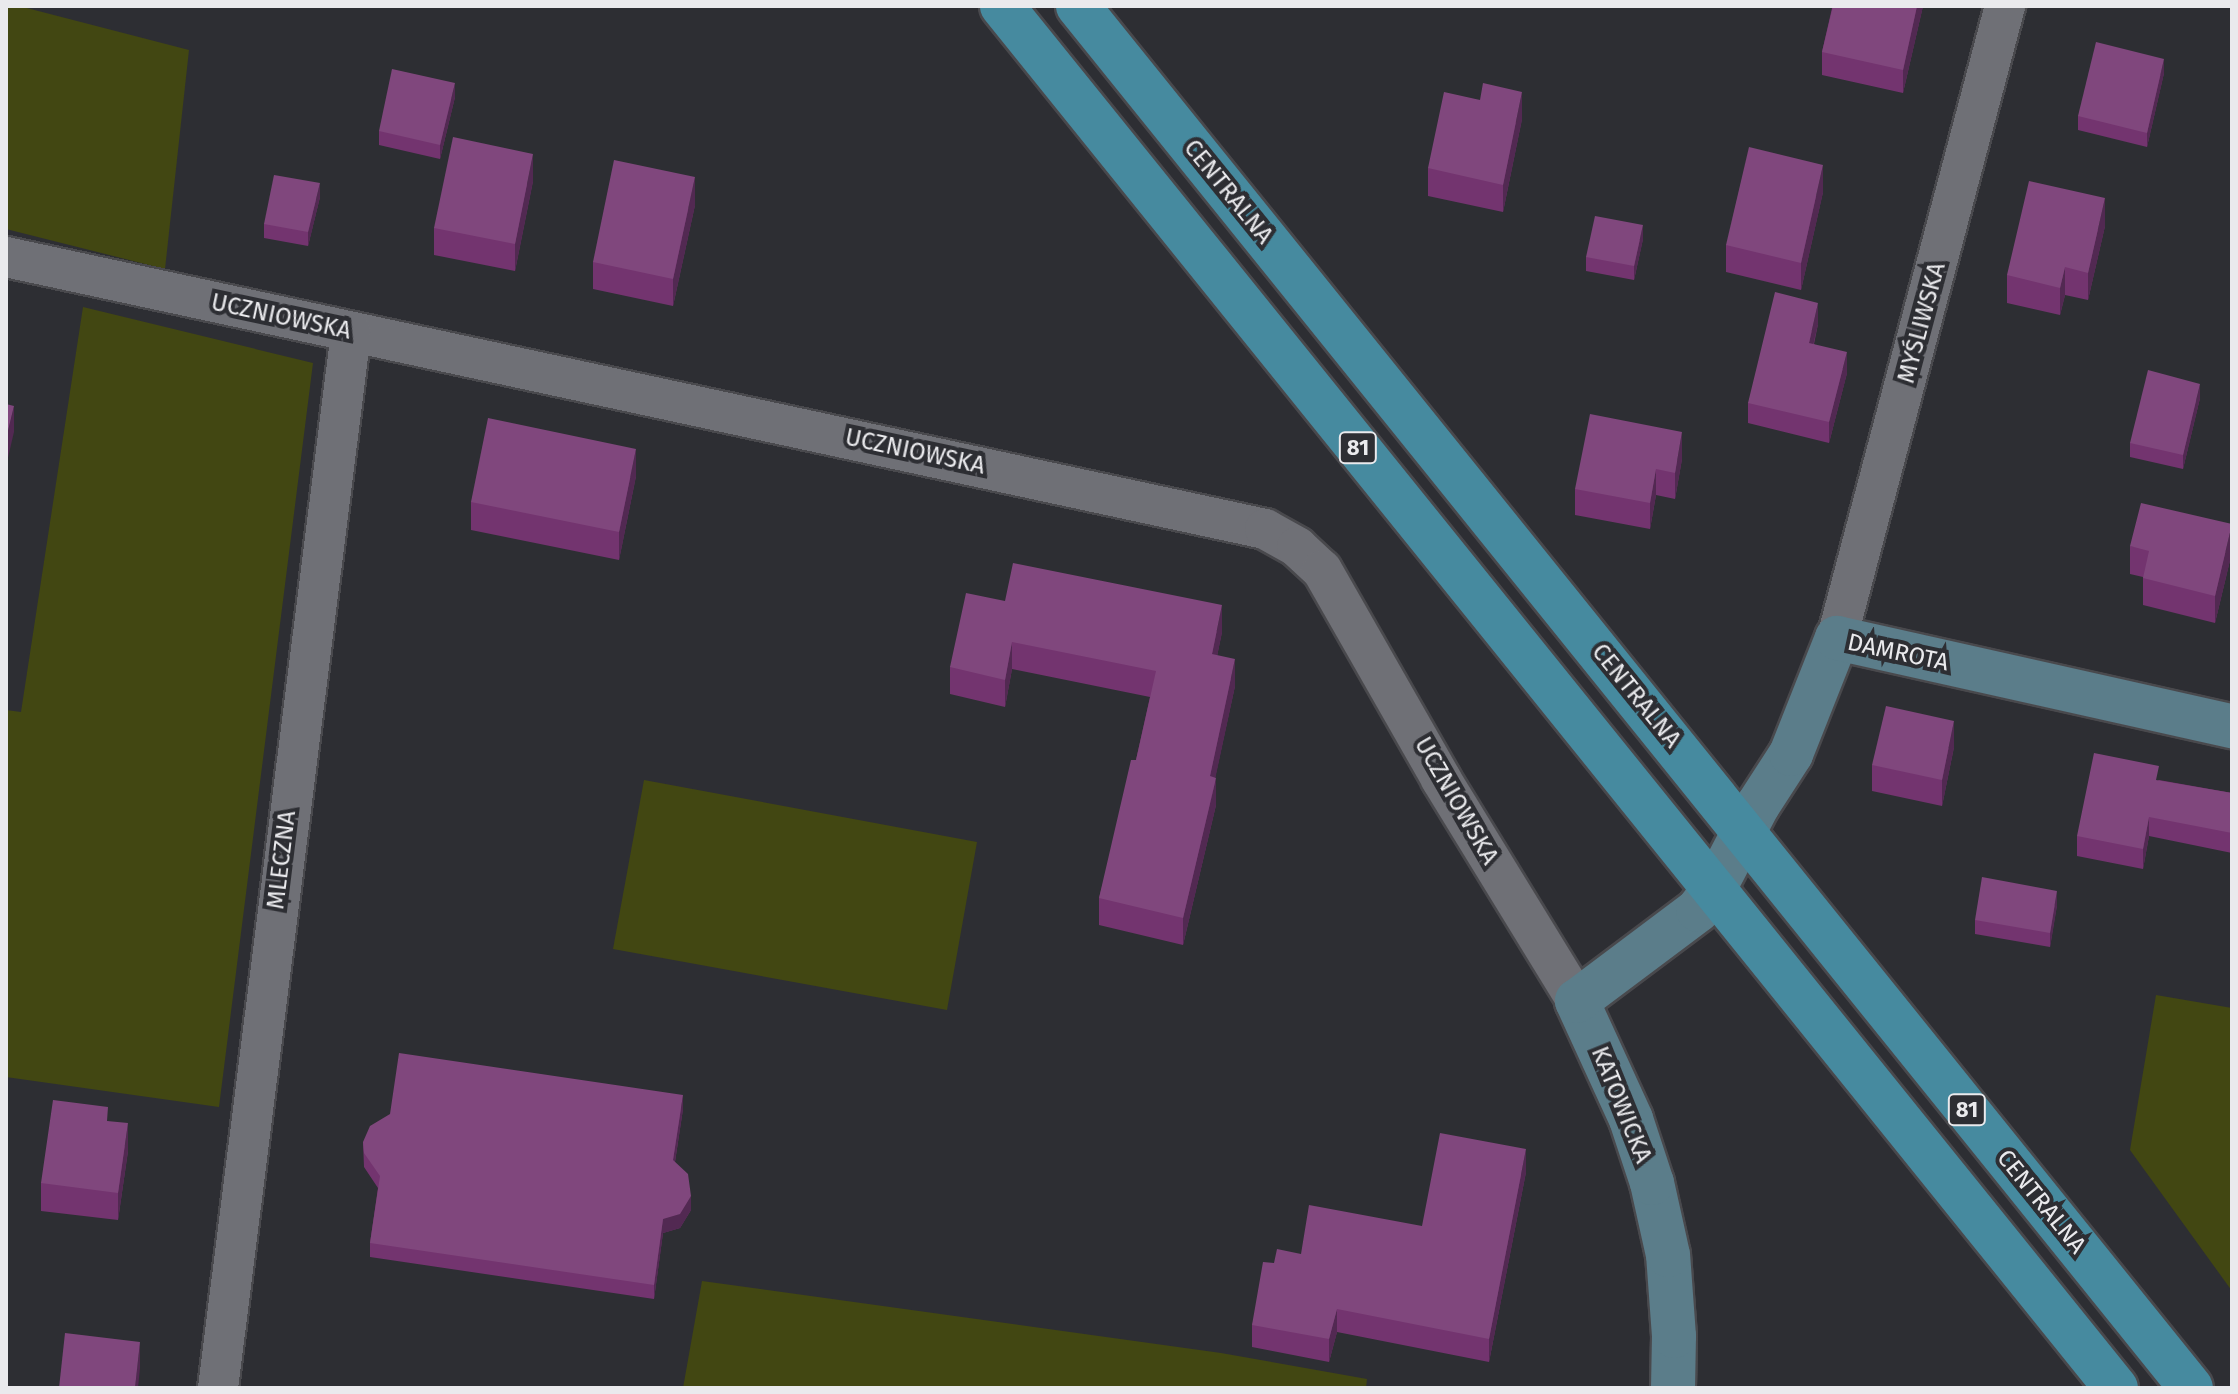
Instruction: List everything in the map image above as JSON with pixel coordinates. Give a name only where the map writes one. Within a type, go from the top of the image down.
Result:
[{"type":"main road","name":"81","points":[[1002,6],[2116,1388]]},
{"type":"main road","name":"CENTRALNA","points":[[1078,6],[2191,1388]]},
{"type":"street","name":"MYŚLIWSKA","points":[[1837,638],[2005,6]]},
{"type":"street","name":"UCZNIOWSKA","points":[[6,257],[1265,529],[1297,547],[1322,570],[1441,779],[1577,1001]]},
{"type":"street","name":"MLECZNA","points":[[218,1388],[351,332]]},
{"type":"street","name":"DAMROTA","points":[[1714,889],[1791,754],[1837,638],[2232,726]]},
{"type":"street","points":[[1577,1001],[1698,910],[1714,889]]},
{"type":"street","name":"KATOWICKA","points":[[1577,1001],[1631,1119],[1652,1183],[1668,1255],[1674,1336],[1673,1388]]},
{"type":"green space","points":[[6,6],[19,6],[189,50],[165,269],[6,229]]},
{"type":"green space","points":[[83,307],[313,363],[219,1107],[6,1077],[6,710],[21,712]]},
{"type":"green space","points":[[644,780],[977,842],[947,1010],[613,949]]},
{"type":"green space","points":[[2156,995],[2232,1008],[2232,1291],[2130,1150]]},
{"type":"green space","points":[[702,1281],[1221,1353],[1367,1379],[1366,1388],[683,1388]]},
{"type":"building","points":[[1833,6],[1917,6],[1903,70],[1822,52]]},
{"type":"building","points":[[2096,42],[2164,59],[2147,133],[2078,116]]},
{"type":"building","points":[[392,69],[455,83],[440,145],[379,131]]},
{"type":"building","points":[[1483,83],[1522,92],[1503,185],[1428,168],[1444,92],[1480,100]]},
{"type":"building","points":[[453,137],[533,154],[515,244],[434,228]]},
{"type":"building","points":[[1749,147],[1823,165],[1801,263],[1726,245]]},
{"type":"building","points":[[614,160],[695,177],[673,279],[593,262]]},
{"type":"building","points":[[274,175],[320,183],[308,232],[264,224]]},
{"type":"building","points":[[2029,181],[2105,198],[2088,273],[2065,267],[2060,288],[2007,275]]},
{"type":"building","points":[[1595,216],[1643,225],[1634,266],[1586,257]]},
{"type":"building","points":[[1775,292],[1818,303],[1809,343],[1847,352],[1829,422],[1748,403]]},
{"type":"building","points":[[2148,370],[2200,384],[2183,455],[2130,443]]},
{"type":"building","points":[[6,404],[14,406],[6,439]]},
{"type":"building","points":[[1590,414],[1682,432],[1675,473],[1656,469],[1650,503],[1575,489]]},
{"type":"building","points":[[488,418],[636,449],[619,532],[471,502]]},
{"type":"building","points":[[2141,503],[2232,524],[2215,596],[2143,578],[2149,551],[2130,546]]},
{"type":"building","points":[[1013,563],[1222,605],[1212,654],[1235,659],[1210,776],[1216,778],[1183,918],[1099,898],[1131,760],[1136,760],[1156,671],[1012,642],[1005,680],[950,667],[966,593],[1005,601]]},
{"type":"building","points":[[1886,706],[1954,721],[1942,780],[1872,765]]},
{"type":"building","points":[[2094,753],[2159,766],[2156,780],[2232,793],[2232,833],[2149,817],[2143,849],[2077,836]]},
{"type":"building","points":[[1982,877],[2057,891],[2050,933],[1975,920]]},
{"type":"building","points":[[399,1053],[683,1095],[673,1160],[688,1174],[691,1196],[680,1214],[663,1219],[654,1285],[370,1243],[380,1176],[364,1153],[363,1142],[370,1126],[390,1114]]},
{"type":"building","points":[[53,1100],[108,1107],[107,1121],[128,1123],[118,1193],[41,1183]]},
{"type":"building","points":[[1440,1133],[1526,1149],[1489,1339],[1337,1309],[1329,1339],[1252,1325],[1263,1262],[1274,1263],[1277,1249],[1301,1254],[1309,1205],[1422,1226]]},
{"type":"building","points":[[65,1333],[140,1342],[135,1388],[59,1388]]}]
